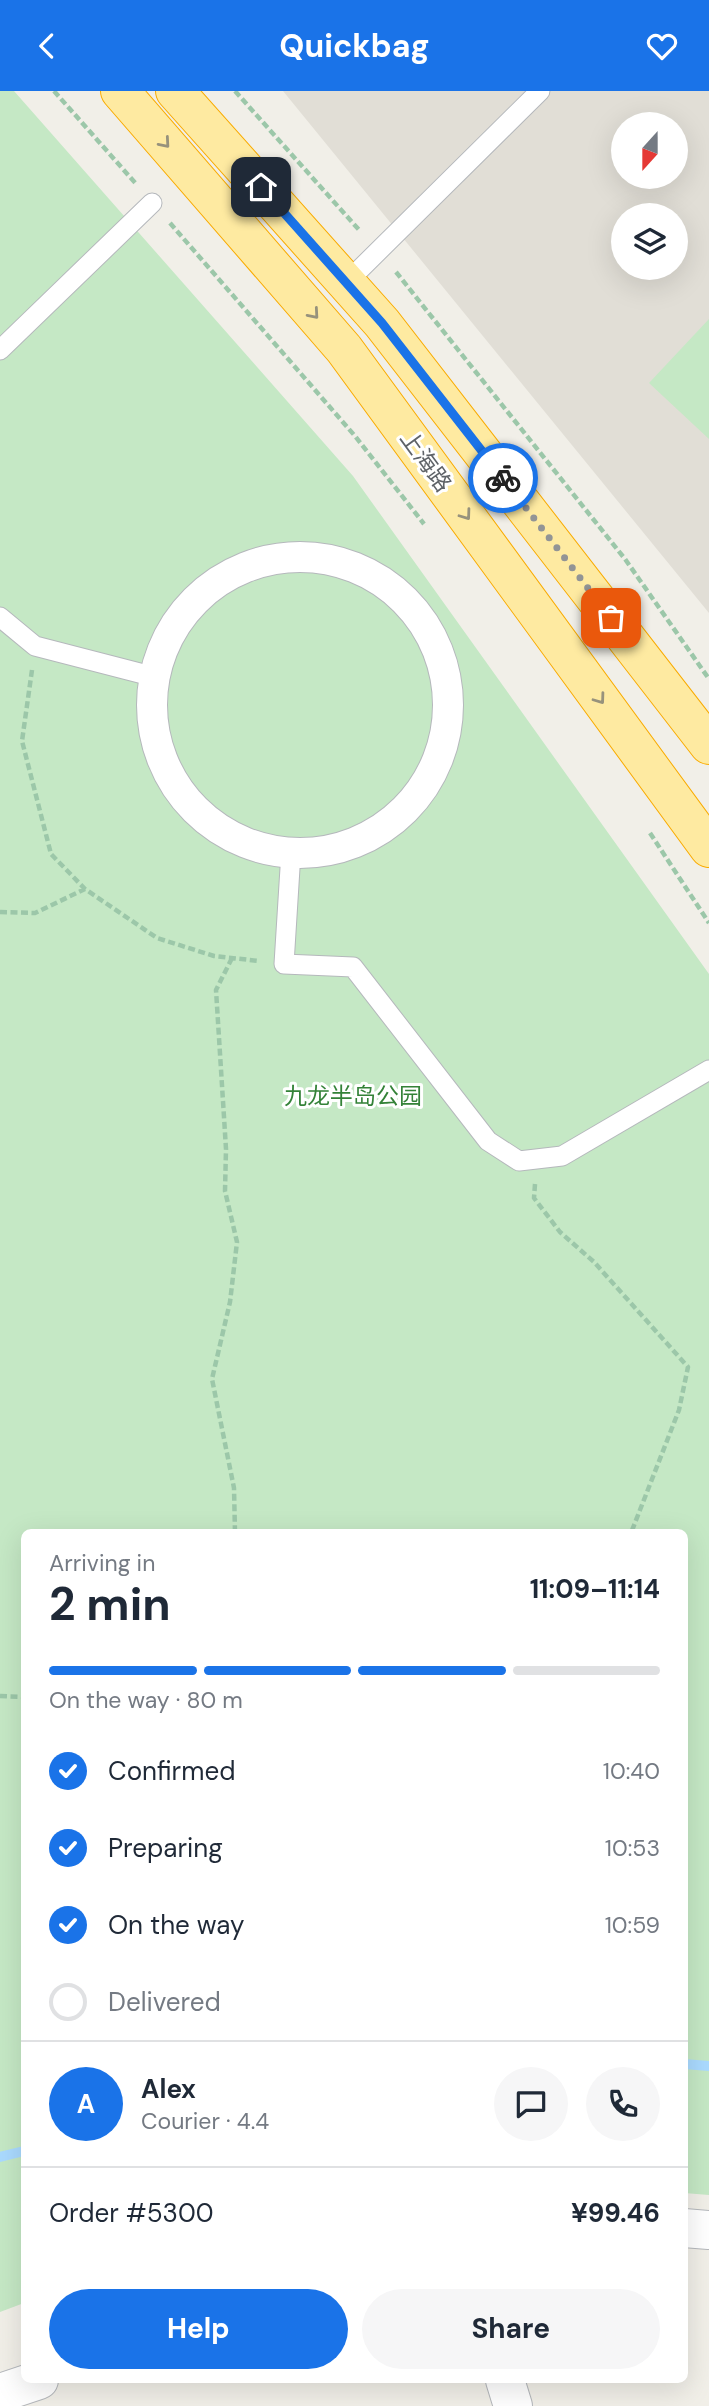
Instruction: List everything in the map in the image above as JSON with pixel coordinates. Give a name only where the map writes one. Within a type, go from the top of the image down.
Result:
[{"type":"highway","name":"上海路","points":[[120,91],[344,349],[709,848]]},
{"type":"highway","points":[[175,91],[382,323],[709,745]]},
{"type":"street","points":[[310,556],[360,568],[404,597],[434,638],[449,687],[446,739],[426,785],[391,824],[349,845],[303,853],[256,847],[214,826],[180,793],[159,751],[151,705],[155,677],[158,659],[179,616],[213,584],[259,561],[310,556]]},
{"type":"street","points":[[688,2228],[709,2230]]},
{"type":"street","points":[[0,2393],[29,2383]]},
{"type":"street","points":[[506,2383],[513,2406]]},
{"type":"lane","points":[[346,283],[540,91]]},
{"type":"lane","points":[[0,350],[152,203]]},
{"type":"lane","points":[[0,617],[35,646],[155,677]]},
{"type":"lane","points":[[291,852],[284,964],[353,967],[488,1141],[519,1161],[562,1156],[709,1070]]},
{"type":"path","points":[[54,91],[355,436],[431,534]]},
{"type":"path","points":[[235,91],[378,251],[625,559],[709,679]]},
{"type":"path","points":[[35,646],[22,741],[51,854],[85,889],[157,938],[214,956],[284,964]]},
{"type":"path","points":[[649,832],[709,923]]},
{"type":"path","points":[[0,912],[34,913],[85,889]]},
{"type":"path","points":[[232,958],[216,990],[226,1149],[225,1191],[237,1242],[230,1302],[212,1379],[234,1488],[235,1529]]},
{"type":"path","points":[[538,1159],[534,1198],[560,1232],[594,1262],[688,1367],[679,1410],[634,1529]]},
{"type":"path","points":[[0,1696],[21,1697]]},
{"type":"shaded area","points":[[283,91],[709,91],[709,613]]},
{"type":"green space","name":"九龙半岛公园","points":[[0,91],[14,91],[353,476],[709,974],[709,2195],[688,2193],[688,1529],[21,1529],[21,2304],[0,2312]]},
{"type":"green space","points":[[709,319],[709,439],[649,383]]},
{"type":"waterway","points":[[688,2064],[709,2066]]},
{"type":"waterway","points":[[0,2157],[21,2152]]},
{"type":"way so far","points":[[503,478],[611,618]]},
{"type":"route","points":[[261,187],[382,323],[503,478]]}]
